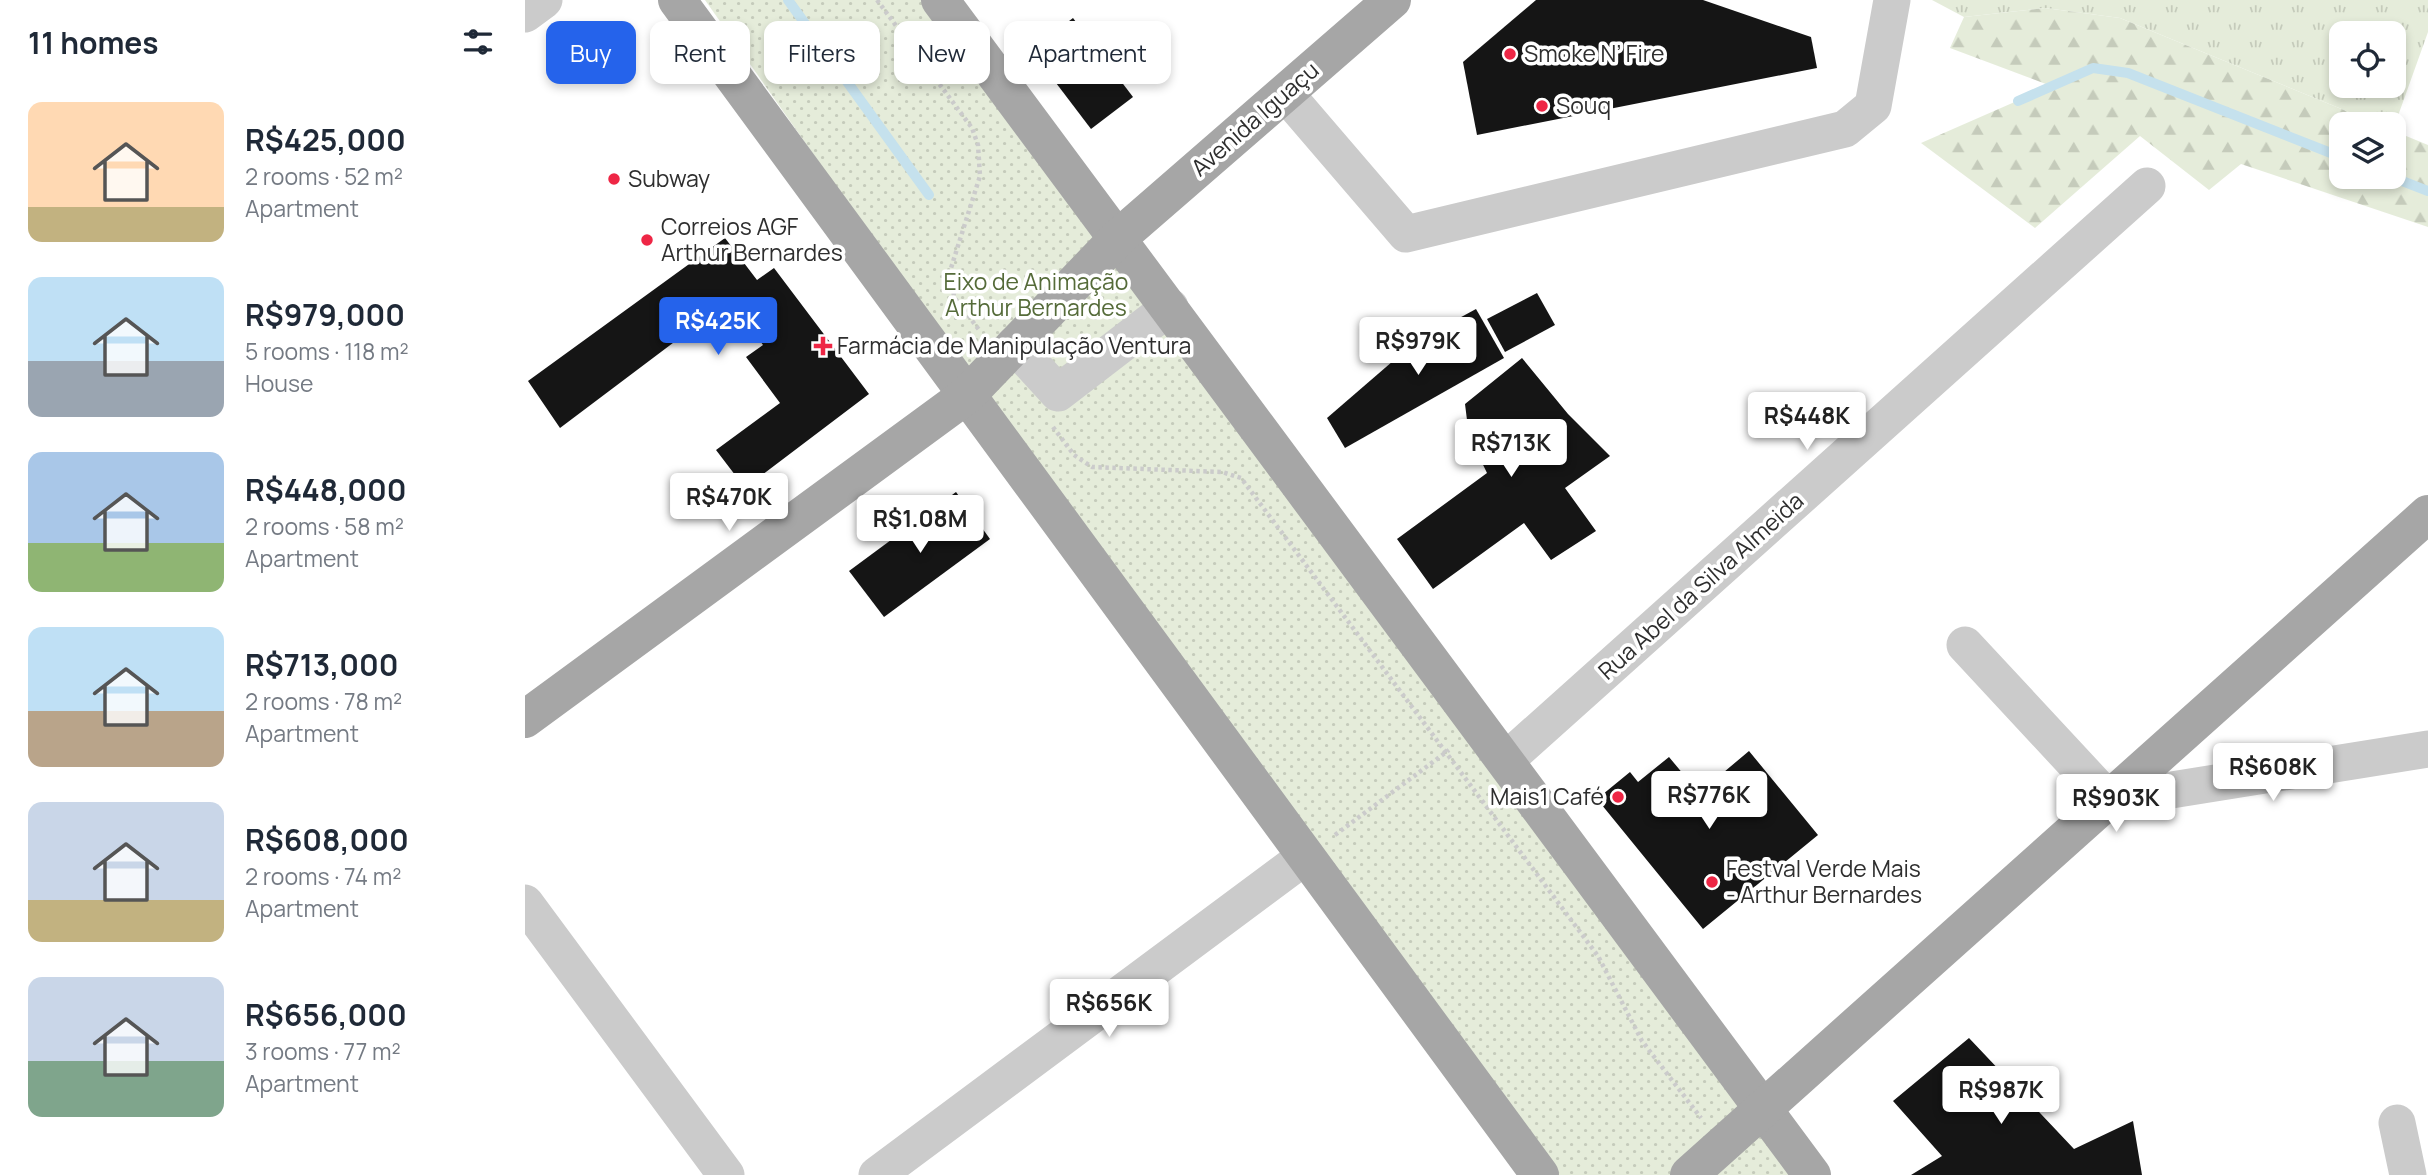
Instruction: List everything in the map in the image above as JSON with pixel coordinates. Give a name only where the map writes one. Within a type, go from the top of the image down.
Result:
[{"type":"main road","points":[[677,0],[1540,1175]]},
{"type":"main road","points":[[940,0],[1812,1175]]},
{"type":"main road","name":"Avenida Iguaçu","points":[[525,719],[967,395],[1118,238],[1386,2]]},
{"type":"main road","points":[[1689,1175],[2428,514]]},
{"type":"street","points":[[525,14],[544,0]]},
{"type":"street","points":[[1285,93],[1406,234],[1845,129],[1873,106],[1892,0]]},
{"type":"street","name":"Rua Abel da Silva Almeida","points":[[1505,761],[2147,186]]},
{"type":"street","points":[[1014,345],[1058,393],[1170,307]]},
{"type":"street","points":[[1965,645],[2109,800],[2428,749]]},
{"type":"street","points":[[877,1175],[1306,856]]},
{"type":"street","points":[[525,903],[726,1175]]},
{"type":"street","points":[[2397,1123],[2408,1175]]},
{"type":"path","points":[[877,0],[972,128],[978,145],[981,177],[951,268],[954,296],[965,312]]},
{"type":"path","points":[[1051,425],[1074,455],[1092,467],[1222,472],[1241,478],[1598,956],[1642,1041],[1681,1092]]},
{"type":"path","points":[[1306,856],[1480,726]]},
{"type":"green space","name":"Eixo de Animação Arthur Bernardes","points":[[705,0],[935,0],[950,21],[894,21],[894,84],[990,84],[990,75],[1792,1175],[1558,1175],[927,316],[764,84],[880,84],[880,21],[764,21],[764,84],[750,64],[750,21],[720,21]]},
{"type":"green space","points":[[1932,0],[2428,0],[2428,32],[2406,93],[2406,21],[2329,21],[2329,98],[2404,98],[2399,112],[2349,112],[2120,18],[2045,8],[1964,17]]},
{"type":"green space","points":[[2045,8],[2120,18],[2349,112],[2329,112],[2329,189],[2406,189],[2406,136],[2428,145],[2428,227],[2241,164],[2209,190],[2140,136],[2035,228],[1921,143],[2051,86],[1950,48],[1964,17]]},
{"type":"building","points":[[1536,0],[1703,0],[1811,37],[1817,68],[1477,135],[1463,62]]},
{"type":"building","points":[[1057,84],[1123,84],[1133,97],[1091,129]]},
{"type":"building","points":[[725,238],[757,280],[774,268],[869,394],[745,488],[716,450],[780,403],[746,357],[763,345],[730,300],[560,428],[528,381]]},
{"type":"building","points":[[1537,293],[1555,325],[1505,352],[1487,319]]},
{"type":"building","points":[[1476,309],[1504,358],[1345,448],[1327,418],[1415,342]]},
{"type":"building","points":[[1522,358],[1568,414],[1610,456],[1565,488],[1596,531],[1551,560],[1524,523],[1433,589],[1397,539],[1487,473],[1469,436],[1465,404]]},
{"type":"building","points":[[956,492],[990,539],[884,617],[849,571]]},
{"type":"building","name":"Festval Verde Mais - Arthur Bernardes","points":[[1749,751],[1818,835],[1703,929],[1597,799],[1630,772],[1638,782],[1669,757],[1699,793]]},
{"type":"building","points":[[1969,1038],[2074,1149],[2133,1121],[2142,1175],[1911,1175],[1942,1156],[1893,1101]]},
{"type":"waterway","points":[[788,0],[929,195]]},
{"type":"waterway","points":[[2018,101],[2093,68],[2128,73],[2329,152]]},
{"type":"waterway","points":[[2406,182],[2428,191]]},
{"type":"place","name":"Smoke N’ Fire","points":[[1510,54]]},
{"type":"place","name":"Souq","points":[[1542,106]]},
{"type":"place","name":"Subway","points":[[614,179]]},
{"type":"place","name":"Correios AGF Arthur Bernardes","points":[[647,240]]},
{"type":"place","name":"Farmácia de Manipulação Ventura","points":[[823,346]]},
{"type":"place","name":"Mais1 Café","points":[[1618,797]]},
{"type":"place","name":"Festval Verde Mais - Arthur Bernardes","points":[[1712,882]]}]
